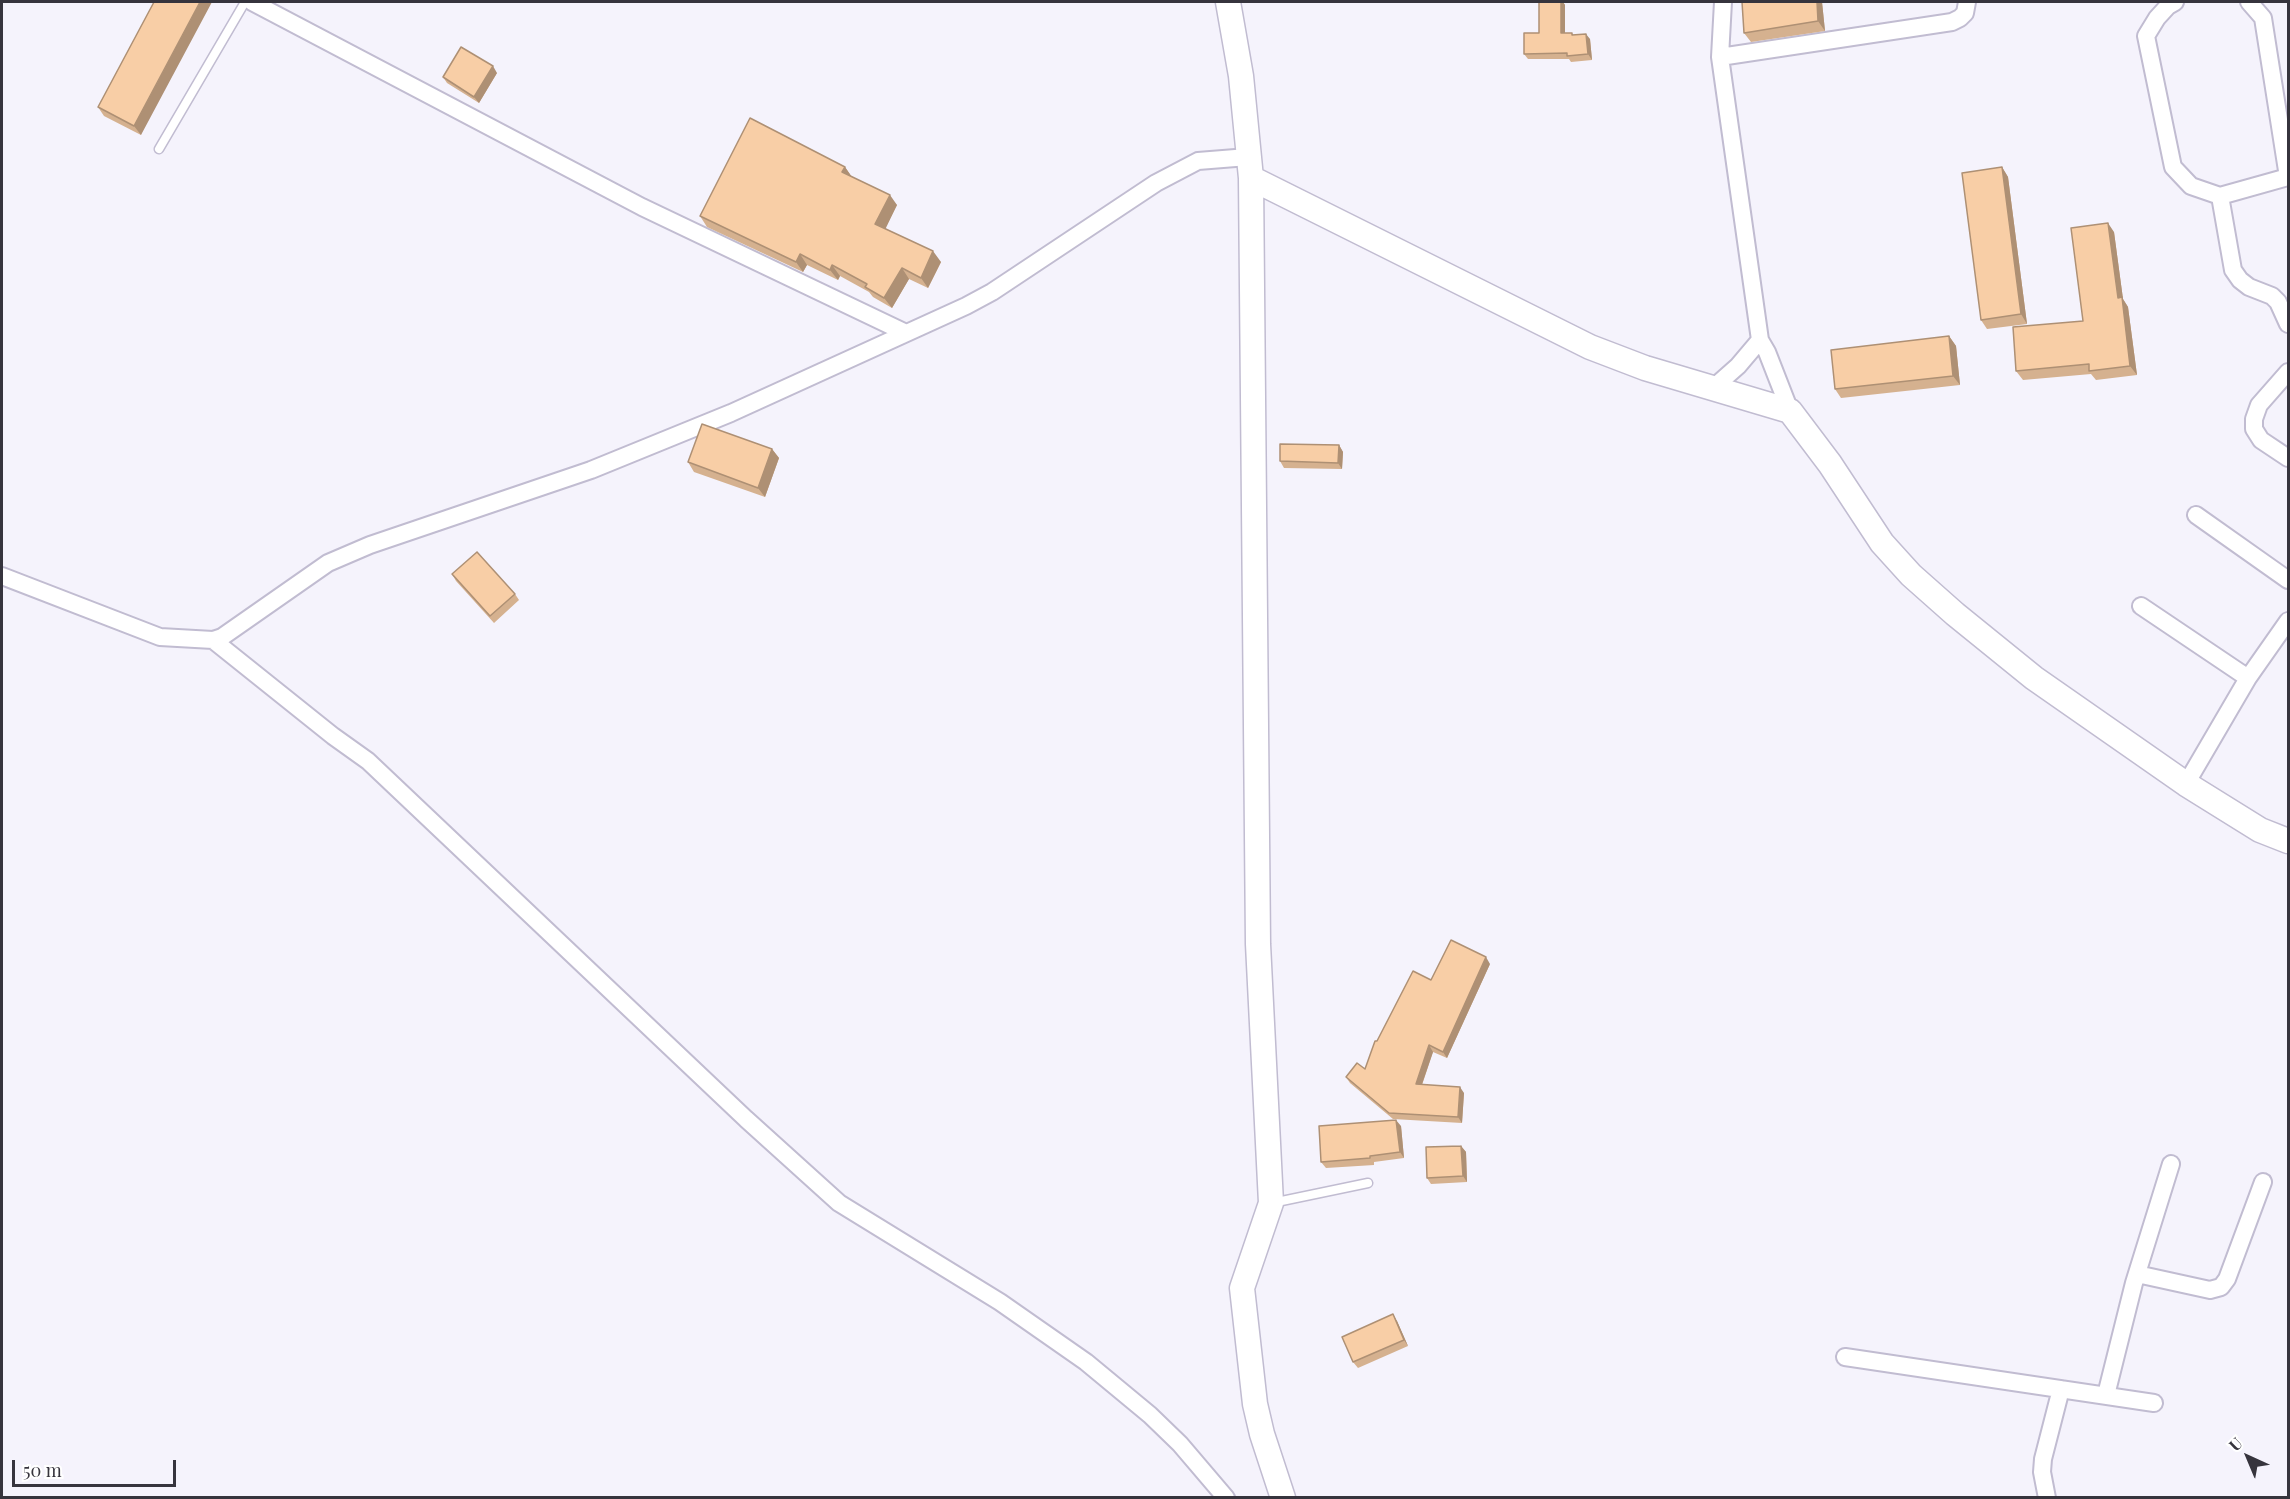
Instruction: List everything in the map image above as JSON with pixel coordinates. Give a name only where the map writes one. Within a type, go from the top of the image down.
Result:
[{"type":"street","points":[[252,2],[642,207],[906,333]]},
{"type":"street","points":[[1228,2],[1241,76],[1250,168],[1258,944],[1271,1203],[1242,1288],[1255,1404],[1262,1434],[1283,1497]]},
{"type":"street","points":[[1723,2],[1720,57],[1760,340],[1790,411],[1830,464],[1882,543],[1911,575],[2034,678],[2186,783],[2260,830],[2289,841]]},
{"type":"street","points":[[1720,57],[1952,22],[1965,13],[1967,2]]},
{"type":"street","points":[[2175,2],[2157,18],[2146,36],[2173,167],[2191,186],[2220,196],[2288,177],[2263,18],[2248,2]]},
{"type":"street","points":[[2,576],[160,637],[213,640],[222,637],[328,563],[347,554],[591,470],[731,413],[940,319],[992,292],[1156,183],[1198,161],[1250,168],[1590,347],[1645,368],[1790,411]]},
{"type":"street","points":[[2220,196],[2233,270],[2249,287],[2272,296],[2278,302],[2289,324]]},
{"type":"street","points":[[1712,389],[1744,359],[1760,340]]},
{"type":"street","points":[[2289,372],[2259,405],[2254,419],[2254,429],[2261,440],[2289,458]]},
{"type":"street","points":[[2196,515],[2289,580]]},
{"type":"street","points":[[2141,606],[2248,678]]},
{"type":"street","points":[[2186,783],[2248,678],[2289,621]]},
{"type":"street","points":[[213,640],[333,736],[368,761],[746,1119],[839,1203],[1018,1314],[1086,1362],[1158,1422],[1226,1497]]},
{"type":"street","points":[[2106,1395],[2137,1274],[2171,1164]]},
{"type":"street","points":[[2137,1274],[2210,1290],[2221,1287],[2227,1279],[2263,1182]]},
{"type":"street","points":[[1845,1357],[2154,1402]]},
{"type":"street","points":[[2047,1497],[2042,1472],[2043,1459],[2061,1389]]},
{"type":"lane","points":[[159,149],[245,2]]},
{"type":"lane","points":[[1271,1203],[1368,1183]]},
{"type":"building","points":[[154,2],[200,2],[134,126],[98,107]]},
{"type":"building","points":[[1539,2],[1561,2],[1561,33],[1586,34],[1588,54],[1567,56],[1567,53],[1524,54],[1524,33],[1539,33]]},
{"type":"building","points":[[1742,2],[1817,2],[1818,21],[1744,33]]},
{"type":"building","points":[[461,47],[493,66],[474,97],[443,77]]},
{"type":"building","points":[[750,118],[845,167],[842,172],[890,195],[875,224],[933,251],[921,278],[902,268],[884,298],[865,287],[867,284],[832,265],[830,270],[800,254],[796,262],[700,216]]},
{"type":"building","points":[[2002,167],[2021,314],[1981,320],[1962,173]]},
{"type":"building","points":[[2108,223],[2118,298],[2122,297],[2130,366],[2089,371],[2089,364],[2016,371],[2013,327],[2083,321],[2071,228]]},
{"type":"building","points":[[1949,336],[1953,376],[1835,389],[1831,350]]},
{"type":"building","points":[[702,424],[772,449],[758,488],[688,462]]},
{"type":"building","points":[[1280,444],[1339,445],[1338,463],[1280,461]]},
{"type":"building","points":[[477,552],[515,594],[490,616],[452,574]]},
{"type":"building","points":[[1451,940],[1486,957],[1443,1052],[1429,1045],[1416,1084],[1460,1087],[1458,1117],[1389,1113],[1346,1077],[1357,1063],[1365,1069],[1375,1041],[1413,971],[1431,980]]},
{"type":"building","points":[[1396,1120],[1400,1152],[1370,1156],[1370,1158],[1321,1162],[1319,1126]]},
{"type":"building","points":[[1461,1146],[1463,1176],[1427,1178],[1426,1147]]},
{"type":"building","points":[[1393,1314],[1404,1340],[1353,1362],[1342,1337]]}]
